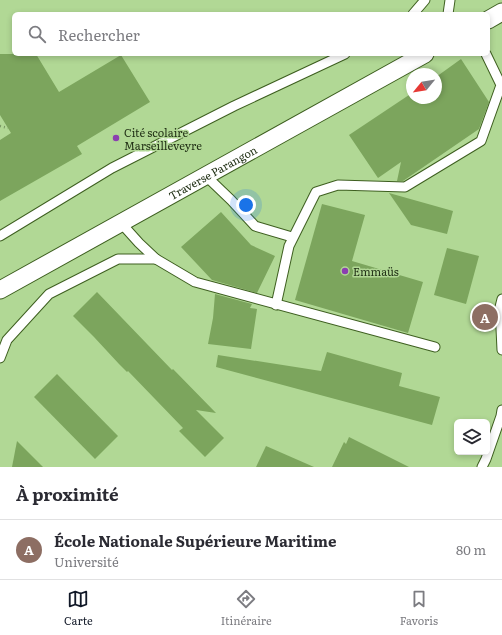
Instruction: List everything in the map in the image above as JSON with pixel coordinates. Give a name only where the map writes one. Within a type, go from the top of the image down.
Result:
[{"type":"street","points":[[490,19],[502,12]]},
{"type":"street","name":"Traverse Parangon","points":[[0,290],[421,56]]},
{"type":"lane","points":[[415,12],[425,0]]},
{"type":"lane","points":[[448,12],[450,0]]},
{"type":"lane","points":[[0,236],[112,168],[234,106],[341,56]]},
{"type":"lane","points":[[276,305],[292,237],[316,192],[338,185],[405,187],[481,141],[501,85],[487,56]]},
{"type":"lane","points":[[206,176],[255,226],[292,237]]},
{"type":"lane","points":[[121,223],[156,259],[195,282],[435,347]]},
{"type":"lane","points":[[0,358],[7,340],[49,294],[118,259],[156,259]]},
{"type":"lane","points":[[502,299],[500,306],[502,350]]},
{"type":"lane","points":[[482,467],[502,410]]},
{"type":"path","points":[[0,126],[8,128]]},
{"type":"building","points":[[0,54],[12,54],[12,56],[37,56],[59,92],[122,56],[150,102],[77,146],[82,154],[0,201],[0,140],[11,133],[0,115]]},
{"type":"building","points":[[461,59],[489,102],[479,129],[403,181],[397,181],[401,162],[378,178],[349,135],[406,97],[406,104],[442,104],[442,73]]},
{"type":"building","points":[[389,193],[453,211],[447,234],[411,225]]},
{"type":"building","name":"Emmaüs","points":[[322,204],[365,215],[352,261],[423,282],[408,333],[295,300]]},
{"type":"building","points":[[221,212],[251,245],[275,256],[257,293],[212,280],[181,247]]},
{"type":"building","points":[[447,248],[479,256],[466,304],[434,295]]},
{"type":"building","points":[[97,292],[172,370],[173,369],[216,413],[196,410],[224,438],[205,457],[179,431],[183,428],[73,316]]},
{"type":"building","points":[[215,294],[252,304],[250,308],[257,309],[251,349],[208,344],[213,318]]},
{"type":"building","points":[[327,352],[402,373],[399,386],[440,397],[432,425],[216,367],[218,355],[321,371]]},
{"type":"building","points":[[57,374],[118,436],[95,459],[34,397]]},
{"type":"building","points":[[349,437],[409,467],[332,467],[344,442],[346,444]]},
{"type":"building","points":[[17,441],[43,467],[12,467]]},
{"type":"building","points":[[266,446],[314,467],[256,467]]},
{"type":"place","name":"Cité scolaire Marseilleveyre","points":[[116,138]]},
{"type":"place","name":"Emmaüs","points":[[345,271]]},
{"type":"place","name":"École Nationale Supérieure Maritime","points":[[485,317]]}]
